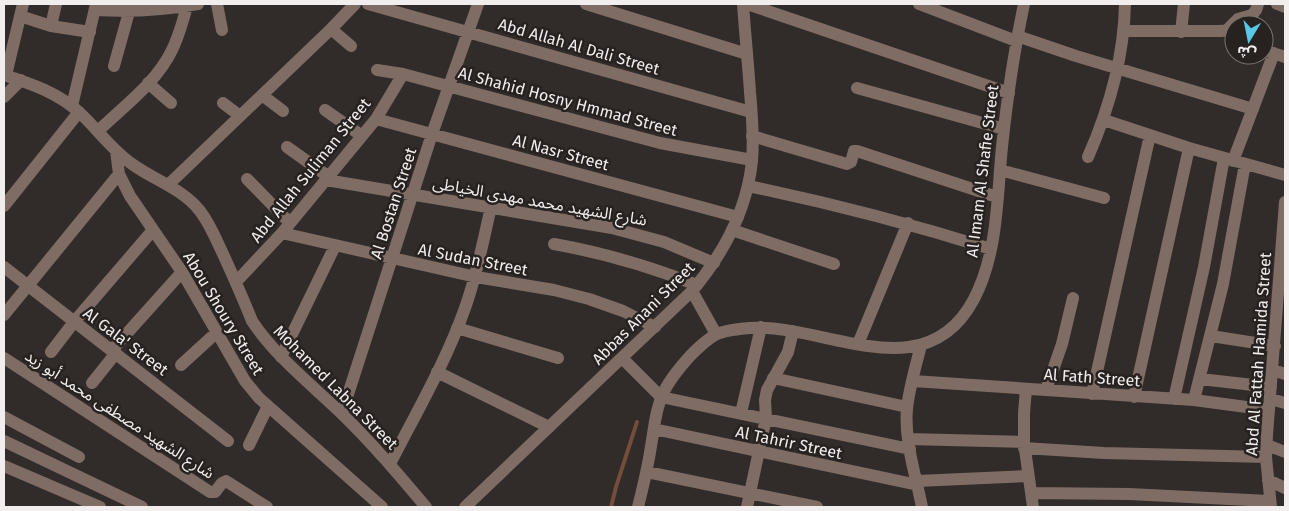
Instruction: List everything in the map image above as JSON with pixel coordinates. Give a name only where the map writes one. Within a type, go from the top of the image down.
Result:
[{"type":"street","points":[[51,26],[56,4]]},
{"type":"street","points":[[216,4],[222,30]]},
{"type":"street","points":[[168,185],[331,30],[355,4]]},
{"type":"street","name":"Abd Allah Al Dali Street","points":[[368,4],[751,112]]},
{"type":"street","name":"Al Bostan Street","points":[[342,413],[412,194],[478,4]]},
{"type":"street","points":[[586,4],[747,54]]},
{"type":"street","name":"Abbas Anani Street","points":[[466,507],[695,288],[714,263],[738,217],[748,186],[752,160],[751,112],[743,4]]},
{"type":"street","points":[[747,4],[1009,93]]},
{"type":"street","points":[[919,4],[1016,39],[1253,109]]},
{"type":"street","name":"Al Imam Al Shafie Street","points":[[716,334],[737,329],[779,328],[878,348],[900,349],[921,345],[944,334],[963,316],[976,293],[991,249],[1016,39],[1024,4]]},
{"type":"street","points":[[1088,157],[1104,120],[1118,68],[1125,4]]},
{"type":"street","points":[[1181,32],[1184,4]]},
{"type":"street","points":[[1123,31],[1181,32],[1227,30],[1238,20],[1252,15],[1258,4]]},
{"type":"street","points":[[1277,4],[1285,7]]},
{"type":"street","points":[[4,206],[76,109],[96,7],[129,12],[155,7],[186,5],[181,30],[172,51],[159,71],[98,131]]},
{"type":"street","points":[[5,75],[21,10],[51,26],[90,32]]},
{"type":"street","points":[[114,66],[129,12]]},
{"type":"street","points":[[331,30],[351,46]]},
{"type":"street","points":[[1174,399],[1204,267],[1234,161],[1270,65]]},
{"type":"street","name":"Al Shahid Hosny Hmmad Street","points":[[377,70],[403,74],[660,144],[752,160]]},
{"type":"street","name":"Abd Allah Suliman Street","points":[[236,282],[282,233],[376,119],[403,74]]},
{"type":"street","name":"Mohamed Labna Street","points":[[5,75],[39,86],[56,95],[76,109],[116,152],[133,165],[186,197],[198,209],[206,219],[252,321],[271,346],[342,413],[390,464],[426,507]]},
{"type":"street","points":[[4,97],[21,80]]},
{"type":"street","points":[[148,83],[171,103]]},
{"type":"street","points":[[857,88],[1004,129]]},
{"type":"street","points":[[262,95],[283,111]]},
{"type":"street","points":[[224,104],[240,116]]},
{"type":"street","points":[[325,110],[362,136]]},
{"type":"street","name":"Al Nasr Street","points":[[376,119],[738,217]]},
{"type":"street","points":[[1104,120],[1189,148],[1285,175]]},
{"type":"street","points":[[1092,394],[1150,135]]},
{"type":"street","points":[[752,136],[847,164],[851,162],[854,151],[857,151],[997,196]]},
{"type":"street","points":[[287,147],[327,178]]},
{"type":"street","points":[[1134,397],[1189,148]]},
{"type":"street","name":"Abou Shoury Street","points":[[116,152],[120,174],[130,196],[182,272],[245,381],[268,406],[382,507]]},
{"type":"street","points":[[1194,400],[1227,265],[1234,161]]},
{"type":"street","points":[[1000,170],[1104,198]]},
{"type":"street","points":[[4,315],[120,174]]},
{"type":"street","name":"شارع الشهيد محمد مهدى الخياطى","points":[[327,178],[612,228],[664,242],[714,263]]},
{"type":"street","points":[[247,179],[290,223]]},
{"type":"street","points":[[748,186],[837,205],[991,249]]},
{"type":"street","name":"Abd Al Fattah Hamida Street","points":[[1270,504],[1267,451],[1270,399],[1279,372],[1275,346],[1281,330],[1285,202]]},
{"type":"street","points":[[390,464],[437,372],[457,328],[476,278],[491,208]]},
{"type":"street","points":[[858,344],[908,224]]},
{"type":"street","points":[[50,352],[153,230]]},
{"type":"street","points":[[732,230],[834,264]]},
{"type":"street","name":"Al Sudan Street","points":[[282,233],[476,278],[554,290],[589,299],[622,311],[655,327]]},
{"type":"street","points":[[554,244],[626,260],[695,288],[716,334],[685,362],[672,378],[661,397],[641,507]]},
{"type":"street","points":[[281,357],[335,246]]},
{"type":"street","name":"Al Gala' Street","points":[[4,267],[228,441]]},
{"type":"street","points":[[92,383],[114,351],[182,272]]},
{"type":"street","points":[[1046,390],[1062,344],[1073,298]]},
{"type":"street","points":[[741,413],[761,327]]},
{"type":"street","points":[[457,328],[558,358]]},
{"type":"street","points":[[747,507],[766,418],[765,400],[767,390],[788,352],[793,331]]},
{"type":"street","points":[[181,364],[216,333]]},
{"type":"street","points":[[1211,336],[1275,346]]},
{"type":"street","points":[[921,345],[907,407],[909,444],[922,507]]},
{"type":"street","name":"شارع الشهيد مصطفى محمد أبو زيد","points":[[4,358],[210,492],[215,492],[226,481],[267,507]]},
{"type":"street","points":[[622,358],[661,397],[909,444],[1024,445],[1104,453],[1285,452]]},
{"type":"street","points":[[437,372],[548,427]]},
{"type":"street","points":[[773,378],[907,407]]},
{"type":"street","points":[[1200,379],[1285,403]]},
{"type":"street","name":"Al Fath Street","points":[[913,381],[1134,397],[1194,400],[1270,399]]},
{"type":"street","points":[[1026,389],[1024,445],[1033,507]]},
{"type":"street","points":[[249,445],[268,406]]},
{"type":"street","points":[[4,418],[81,454],[70,473]]},
{"type":"street","name":"Al Tahrir Street","points":[[654,429],[758,452],[917,483],[1028,476]]},
{"type":"street","points":[[4,441],[142,507]]},
{"type":"street","points":[[4,466],[100,507]]},
{"type":"street","points":[[647,472],[817,507]]},
{"type":"street","points":[[1268,480],[1285,488]]},
{"type":"street","points":[[1032,493],[1129,494],[1270,504]]},
{"type":"waterway","points":[[611,507],[637,422]]}]
